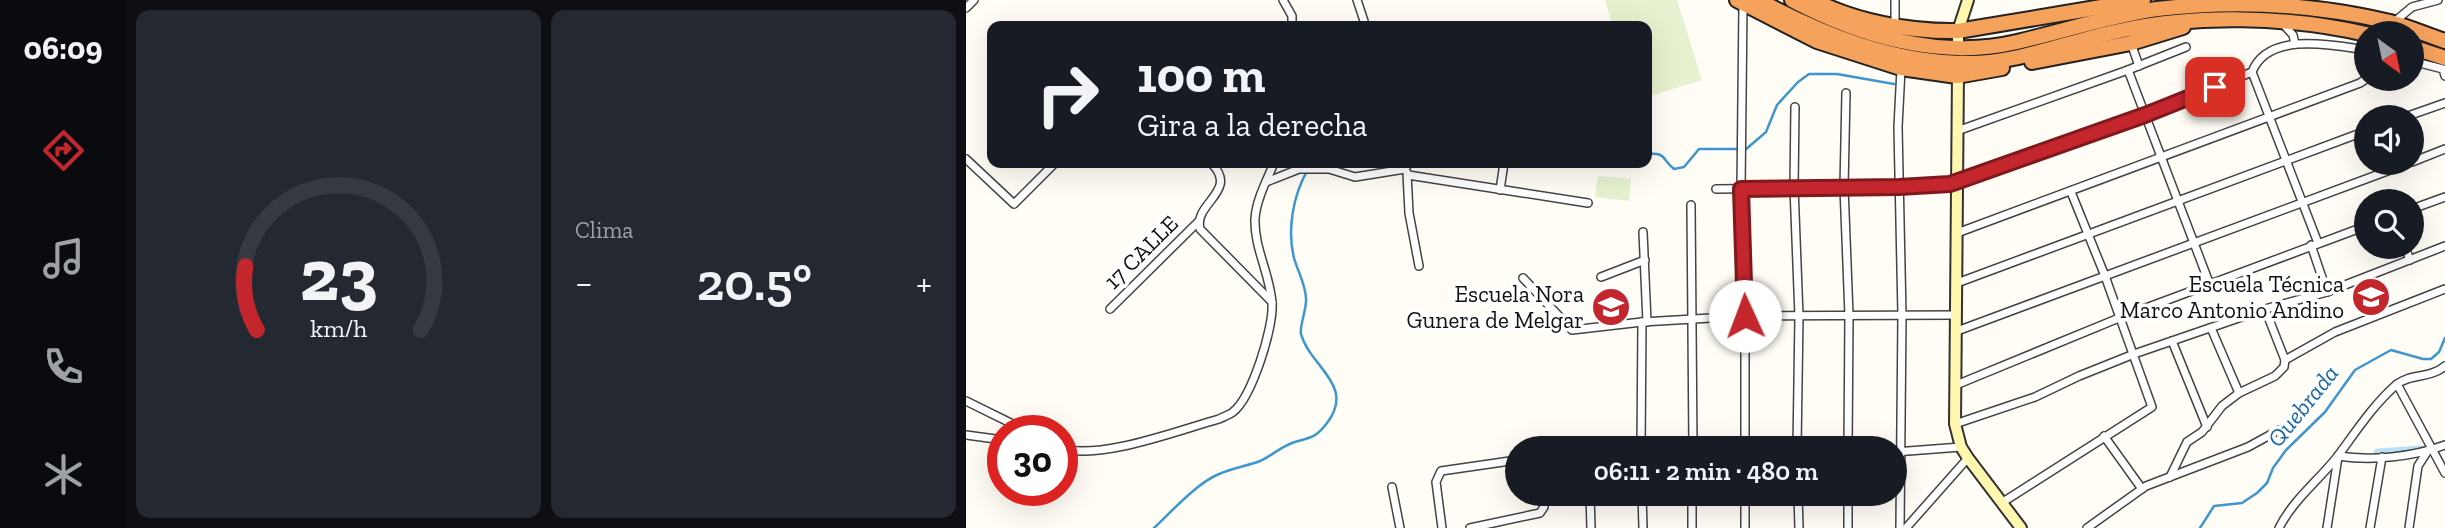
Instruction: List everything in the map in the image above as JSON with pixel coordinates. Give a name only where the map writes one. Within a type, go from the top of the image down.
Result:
[{"type":"highway","points":[[1792,0],[1870,33],[1929,47],[1951,48],[1984,48],[2016,43],[2102,19],[2158,9],[2271,4]]},
{"type":"highway","points":[[1813,0],[1846,7],[1895,25],[1958,37],[2100,3],[2143,0]]},
{"type":"highway","points":[[2253,0],[2341,12],[2383,21]]},
{"type":"highway","points":[[1746,1],[1835,37],[1906,58],[1971,64],[1999,61],[2163,22],[2280,22],[2354,31]]},
{"type":"highway","points":[[1746,1],[1818,41],[1902,68],[1957,74],[2131,43],[2204,21]]},
{"type":"highway","points":[[2424,34],[2445,41]]},
{"type":"highway","points":[[2424,51],[2445,58]]},
{"type":"street","points":[[966,8],[974,0]]},
{"type":"street","points":[[1283,0],[1292,21]]},
{"type":"street","points":[[1357,0],[1364,21]]},
{"type":"street","points":[[1895,0],[1895,25]]},
{"type":"street","points":[[1958,37],[1968,0]]},
{"type":"street","points":[[2394,21],[2411,4],[2438,0]]},
{"type":"street","points":[[1745,436],[1741,189],[1746,1]]},
{"type":"street","points":[[2280,22],[2293,35],[2295,44]]},
{"type":"street","points":[[2131,43],[2139,66]]},
{"type":"street","points":[[1716,189],[1942,186],[2145,115],[2252,72],[2263,55],[2295,44],[2332,44],[2354,48]]},
{"type":"street","points":[[1957,131],[2186,47]]},
{"type":"street","points":[[2424,64],[2443,69],[2445,76]]},
{"type":"street","points":[[1898,436],[1902,315],[1898,127],[1902,68]]},
{"type":"street","points":[[2128,70],[2210,285]]},
{"type":"street","points":[[2252,72],[2302,202],[2327,292]]},
{"type":"street","points":[[1957,74],[1955,425],[1961,447],[1968,458],[2021,528]]},
{"type":"street","points":[[1957,233],[2354,85]]},
{"type":"street","points":[[1846,93],[1844,187],[1849,316],[1848,436]]},
{"type":"street","points":[[2424,110],[2445,103]]},
{"type":"street","points":[[1795,107],[1794,187],[1799,316],[1797,436]]},
{"type":"street","points":[[1957,283],[2354,135]]},
{"type":"street","points":[[2424,157],[2445,149]]},
{"type":"street","points":[[966,159],[1014,204],[1050,168]]},
{"type":"street","name":"17 CALLE","points":[[1110,309],[1198,222],[1220,187],[1221,179],[1216,168]]},
{"type":"street","points":[[1078,451],[1112,449],[1219,419],[1234,411],[1250,387],[1265,349],[1270,327],[1272,302],[1259,254],[1255,221],[1272,168]]},
{"type":"street","points":[[1500,190],[1503,168]]},
{"type":"street","points":[[1266,182],[1299,169],[1329,169],[1355,177],[1407,169],[1500,190],[1588,203]]},
{"type":"street","points":[[1407,169],[1409,214],[1419,266]]},
{"type":"street","points":[[1957,331],[2375,175]]},
{"type":"street","points":[[2003,502],[2152,407],[2105,276],[2071,192]]},
{"type":"street","points":[[2424,205],[2445,197]]},
{"type":"street","points":[[1691,205],[1693,436]]},
{"type":"street","points":[[1198,222],[1200,229],[1272,302]]},
{"type":"street","points":[[1956,385],[2119,318],[2354,230]]},
{"type":"street","points":[[1641,436],[1646,260],[1643,232]]},
{"type":"street","points":[[1955,425],[2035,397],[2133,354],[2265,309],[2327,292],[2445,246]]},
{"type":"street","points":[[1601,277],[1646,260]]},
{"type":"street","points":[[1523,278],[1572,330],[1745,316],[1956,315]]},
{"type":"street","points":[[2285,360],[2335,332],[2445,289]]},
{"type":"street","points":[[2170,477],[2187,442],[2207,427],[2222,406],[2239,393],[2275,376],[2284,367],[2285,360],[2265,309]]},
{"type":"street","points":[[2211,328],[2239,393]]},
{"type":"street","points":[[2172,341],[2207,427]]},
{"type":"street","points":[[2279,528],[2286,514],[2397,384],[2442,368],[2445,379]]},
{"type":"street","points":[[2397,384],[2445,473]]},
{"type":"street","points":[[966,401],[994,415]]},
{"type":"street","points":[[2087,528],[2142,489],[2248,447],[2279,430]]},
{"type":"street","points":[[966,435],[987,438]]},
{"type":"street","points":[[2104,436],[2142,489]]},
{"type":"street","points":[[2338,456],[2382,457],[2432,451],[2445,445]]},
{"type":"street","points":[[1907,451],[1961,447]]},
{"type":"street","points":[[2409,528],[2418,466],[2432,451]]},
{"type":"street","points":[[2327,528],[2338,456]]},
{"type":"street","points":[[2370,528],[2382,457]]},
{"type":"street","points":[[1903,528],[1968,458]]},
{"type":"street","points":[[1442,528],[1436,482],[1441,471],[1505,462]]},
{"type":"street","points":[[1392,486],[1400,528]]},
{"type":"street","points":[[1469,528],[1540,513],[1544,506]]},
{"type":"street","points":[[1590,506],[1591,528]]},
{"type":"street","points":[[1642,506],[1643,528]]},
{"type":"street","points":[[1692,506],[1692,528]]},
{"type":"street","points":[[1745,506],[1745,528]]},
{"type":"street","points":[[1798,506],[1799,528]]},
{"type":"street","points":[[1848,506],[1848,528]]},
{"type":"street","points":[[1902,506],[1903,528]]},
{"type":"green space","points":[[1605,0],[1677,0],[1702,80],[1652,95],[1652,21],[1611,21]]},
{"type":"green space","points":[[1598,176],[1631,179],[1629,201],[1595,197]]},
{"type":"waterway","points":[[1745,150],[1766,132],[1777,105],[1809,74],[1837,74],[1894,84]]},
{"type":"waterway","points":[[1652,154],[1661,155],[1674,169],[1684,167],[1699,149],[1739,149]]},
{"type":"waterway","points":[[1154,528],[1185,498],[1211,478],[1260,461],[1288,445],[1315,435],[1335,410],[1334,387],[1301,334],[1306,298],[1294,258],[1291,225],[1295,202],[1307,171]]},
{"type":"waterway","name":"Quebrada","points":[[2200,528],[2214,506],[2242,503],[2267,483],[2273,468],[2286,450],[2325,412],[2355,370],[2391,350],[2431,359],[2439,352],[2445,338]]},
{"type":"waterway","points":[[2378,453],[2421,450]]},
{"type":"place","name":"Escuela Técnica Marco Antonio Andino","points":[[2371,297]]},
{"type":"place","name":"Escuela Nora Gunera de Melgar","points":[[1611,307]]},
{"type":"route","points":[[1745,316],[1741,189],[1942,186],[2145,115],[2215,87]]}]
